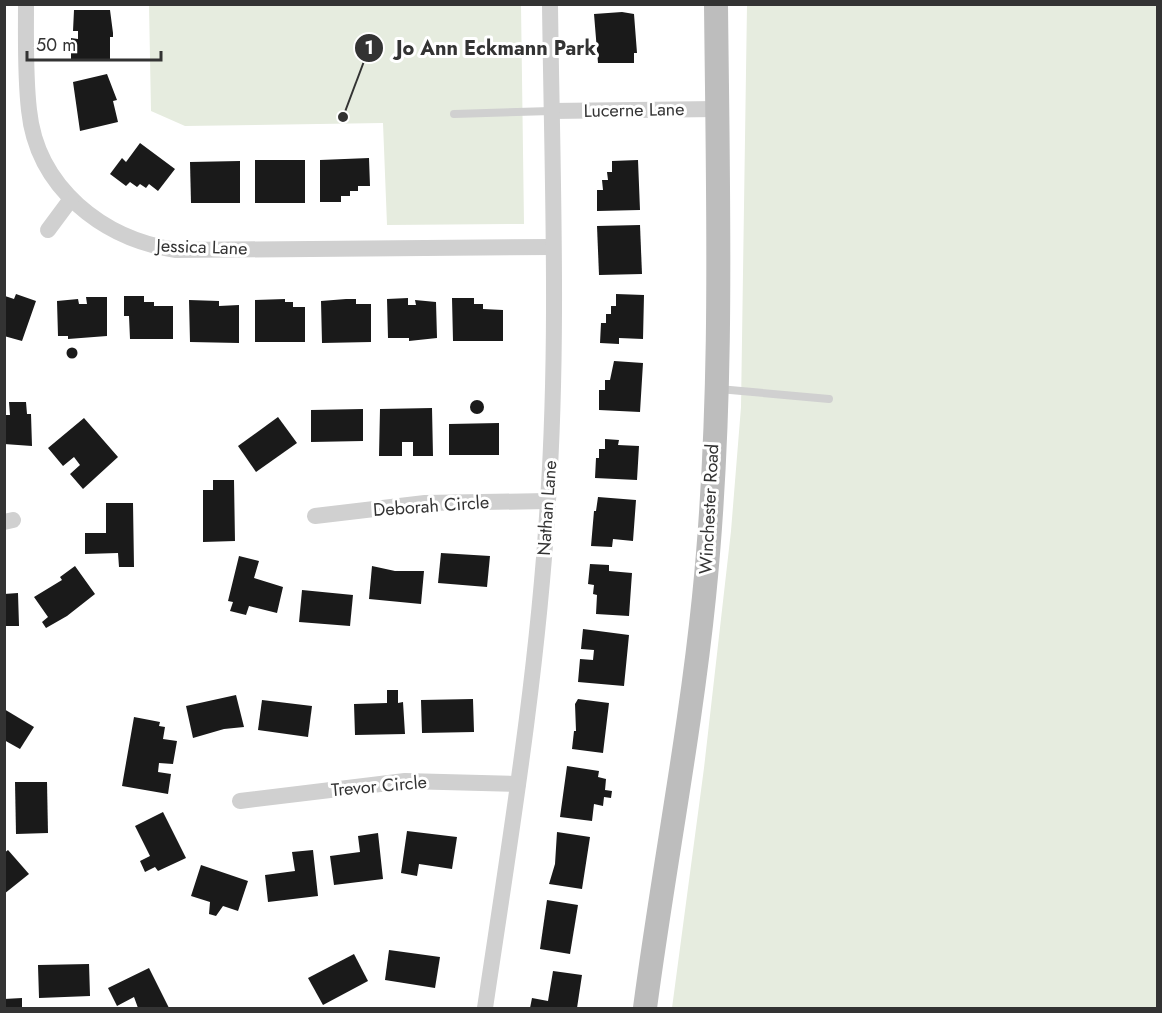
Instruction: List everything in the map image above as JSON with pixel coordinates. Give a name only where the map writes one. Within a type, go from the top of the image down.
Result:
[{"type":"main road","name":"Winchester Road","points":[[645,1008],[688,725],[703,607],[719,296],[716,4]]},
{"type":"street","name":"Jessica Lane","points":[[26,4],[29,112],[44,162],[58,185],[86,214],[132,240],[176,249],[553,247]]},
{"type":"street","name":"Nathan Lane","points":[[485,1008],[518,784],[538,622],[548,501],[555,338],[550,4]]},
{"type":"street","name":"Lucerne Lane","points":[[551,111],[717,109]]},
{"type":"street","points":[[48,230],[71,199]]},
{"type":"street","name":"Deborah Circle","points":[[315,516],[426,503],[548,501]]},
{"type":"street","name":"Trevor Circle","points":[[240,801],[405,782],[518,784]]},
{"type":"lane","points":[[454,114],[551,111]]},
{"type":"lane","points":[[716,388],[829,399]]},
{"type":"shaded area","points":[[149,5],[521,5],[524,224],[387,225],[383,123],[185,126],[151,111]]},
{"type":"shaded area","points":[[747,5],[1157,5],[1157,1008],[672,1008],[704,768],[731,531],[741,407]]},
{"type":"building","points":[[74,10],[110,10],[113,37],[110,37],[110,59],[71,59],[71,38],[78,39],[78,31],[73,31]]},
{"type":"building","points":[[622,12],[634,14],[637,53],[634,53],[634,63],[598,63],[594,14]]},
{"type":"building","points":[[107,74],[117,100],[113,101],[118,122],[80,131],[73,82]]},
{"type":"building","points":[[140,143],[175,169],[158,191],[149,184],[146,188],[140,184],[137,187],[130,182],[126,186],[110,174],[122,158],[126,162]]},
{"type":"building","points":[[369,158],[370,186],[358,186],[358,191],[350,191],[350,196],[341,196],[341,202],[320,202],[320,160]]},
{"type":"building","points":[[255,160],[305,160],[305,203],[255,203]]},
{"type":"building","points":[[638,160],[640,210],[597,211],[597,190],[603,190],[602,180],[608,180],[607,172],[612,172],[612,161]]},
{"type":"building","points":[[240,161],[240,203],[191,203],[190,162]]},
{"type":"building","points":[[640,225],[642,274],[599,275],[597,226]]},
{"type":"building","points":[[16,294],[36,301],[22,341],[4,336],[4,299],[5,296],[14,299]]},
{"type":"building","points":[[616,294],[644,295],[643,339],[619,338],[619,344],[600,343],[601,323],[606,323],[606,314],[611,314],[611,306],[616,306]]},
{"type":"building","points":[[124,296],[144,296],[144,302],[154,302],[154,306],[173,306],[173,339],[130,339],[129,316],[124,316]]},
{"type":"building","points":[[86,297],[107,297],[107,336],[68,339],[68,336],[58,336],[57,301],[78,299],[79,304],[87,304]]},
{"type":"building","points":[[408,298],[408,305],[416,305],[415,300],[436,302],[437,338],[409,341],[409,338],[388,338],[387,299]]},
{"type":"building","points":[[452,298],[474,298],[474,304],[483,304],[483,309],[503,310],[503,341],[453,341]]},
{"type":"building","points":[[285,299],[285,302],[293,302],[293,307],[305,307],[305,342],[255,342],[255,300]]},
{"type":"building","points":[[356,299],[356,304],[371,304],[371,342],[322,343],[321,301]]},
{"type":"building","points":[[189,300],[219,301],[219,306],[239,305],[239,343],[190,342]]},
{"type":"building","points":[[72,347],[78,353],[72,359],[66,353]]},
{"type":"building","points":[[614,361],[643,363],[640,412],[599,410],[599,390],[605,390],[605,380],[610,380]]},
{"type":"building","points":[[474,400],[480,400],[484,407],[480,414],[474,414],[470,410],[470,404]]},
{"type":"building","points":[[9,402],[26,402],[27,414],[31,414],[32,446],[4,444],[4,415],[10,415]]},
{"type":"building","points":[[432,408],[433,456],[413,456],[413,442],[402,442],[402,456],[379,456],[380,409]]},
{"type":"building","points":[[363,409],[363,441],[311,442],[311,410]]},
{"type":"building","points":[[278,417],[297,443],[256,472],[238,446]]},
{"type":"building","points":[[84,418],[118,457],[83,489],[70,474],[80,465],[74,457],[63,466],[48,448]]},
{"type":"building","points":[[499,423],[499,455],[449,455],[449,424]]},
{"type":"building","points":[[605,439],[619,440],[618,445],[639,446],[637,480],[595,478],[596,458],[599,458],[599,449],[605,449]]},
{"type":"building","points":[[213,480],[234,480],[235,541],[203,542],[203,490],[213,490]]},
{"type":"building","points":[[598,497],[636,500],[633,541],[613,539],[612,547],[591,546],[594,511],[596,511]]},
{"type":"building","points":[[106,503],[133,503],[134,567],[119,567],[118,553],[85,554],[85,533],[106,533]]},
{"type":"building","points":[[441,553],[490,556],[487,587],[438,583]]},
{"type":"building","points":[[239,556],[259,561],[254,578],[283,587],[277,613],[249,606],[246,615],[230,611],[233,602],[228,601]]},
{"type":"building","points":[[590,564],[609,565],[609,571],[632,573],[629,616],[596,614],[597,595],[593,594],[594,585],[588,584]]},
{"type":"building","points":[[75,566],[95,594],[67,616],[46,628],[42,622],[48,617],[34,597],[62,580],[60,577]]},
{"type":"building","points":[[372,566],[395,571],[424,571],[421,604],[369,599]]},
{"type":"building","points":[[302,590],[353,595],[350,626],[299,622]]},
{"type":"building","points":[[18,593],[19,626],[4,626],[4,594]]},
{"type":"building","points":[[583,629],[629,635],[624,686],[578,682],[580,659],[593,660],[594,650],[581,649]]},
{"type":"building","points":[[387,690],[398,690],[398,703],[403,702],[405,734],[355,735],[354,704],[387,703]]},
{"type":"building","points":[[236,695],[244,727],[224,729],[193,738],[186,706]]},
{"type":"building","points":[[473,699],[474,732],[422,733],[421,700]]},
{"type":"building","points":[[578,699],[609,703],[603,753],[572,749],[574,731],[576,731],[575,704]]},
{"type":"building","points":[[262,700],[312,706],[308,737],[258,730]]},
{"type":"building","points":[[4,709],[34,727],[20,749],[4,740]]},
{"type":"building","points":[[134,717],[160,722],[159,726],[165,727],[163,739],[177,741],[173,764],[159,763],[158,772],[171,774],[168,794],[122,786]]},
{"type":"building","points":[[567,766],[599,771],[598,777],[606,779],[605,790],[612,791],[611,798],[604,797],[603,806],[594,804],[592,821],[560,817]]},
{"type":"building","points":[[15,782],[47,782],[48,833],[16,834]]},
{"type":"building","points":[[163,812],[186,858],[158,871],[155,867],[145,872],[140,861],[150,856],[135,826]]},
{"type":"building","points":[[407,831],[457,837],[452,869],[419,864],[417,876],[401,873]]},
{"type":"building","points":[[557,832],[590,837],[582,889],[549,884],[555,864]]},
{"type":"building","points":[[378,833],[383,879],[334,885],[330,856],[360,852],[358,836]]},
{"type":"building","points":[[8,850],[29,874],[4,894],[4,853]]},
{"type":"building","points":[[313,850],[318,896],[268,902],[265,875],[295,871],[292,852]]},
{"type":"building","points":[[201,865],[248,881],[238,911],[223,906],[216,916],[209,914],[210,902],[191,896]]},
{"type":"building","points":[[547,900],[578,905],[570,954],[540,949]]},
{"type":"building","points":[[389,950],[440,957],[435,988],[385,980]]},
{"type":"building","points":[[354,954],[368,981],[323,1005],[308,978]]},
{"type":"building","points":[[89,964],[90,996],[39,998],[38,965]]},
{"type":"building","points":[[149,968],[169,1008],[138,1008],[134,997],[117,1006],[108,988]]},
{"type":"building","points":[[553,971],[582,975],[577,1008],[530,1008],[532,998],[548,1001]]},
{"type":"building","points":[[22,998],[22,1008],[4,1008],[4,999]]},
{"type":"place","name":"Jo Ann Eckmann Park","points":[[343,117]]}]
